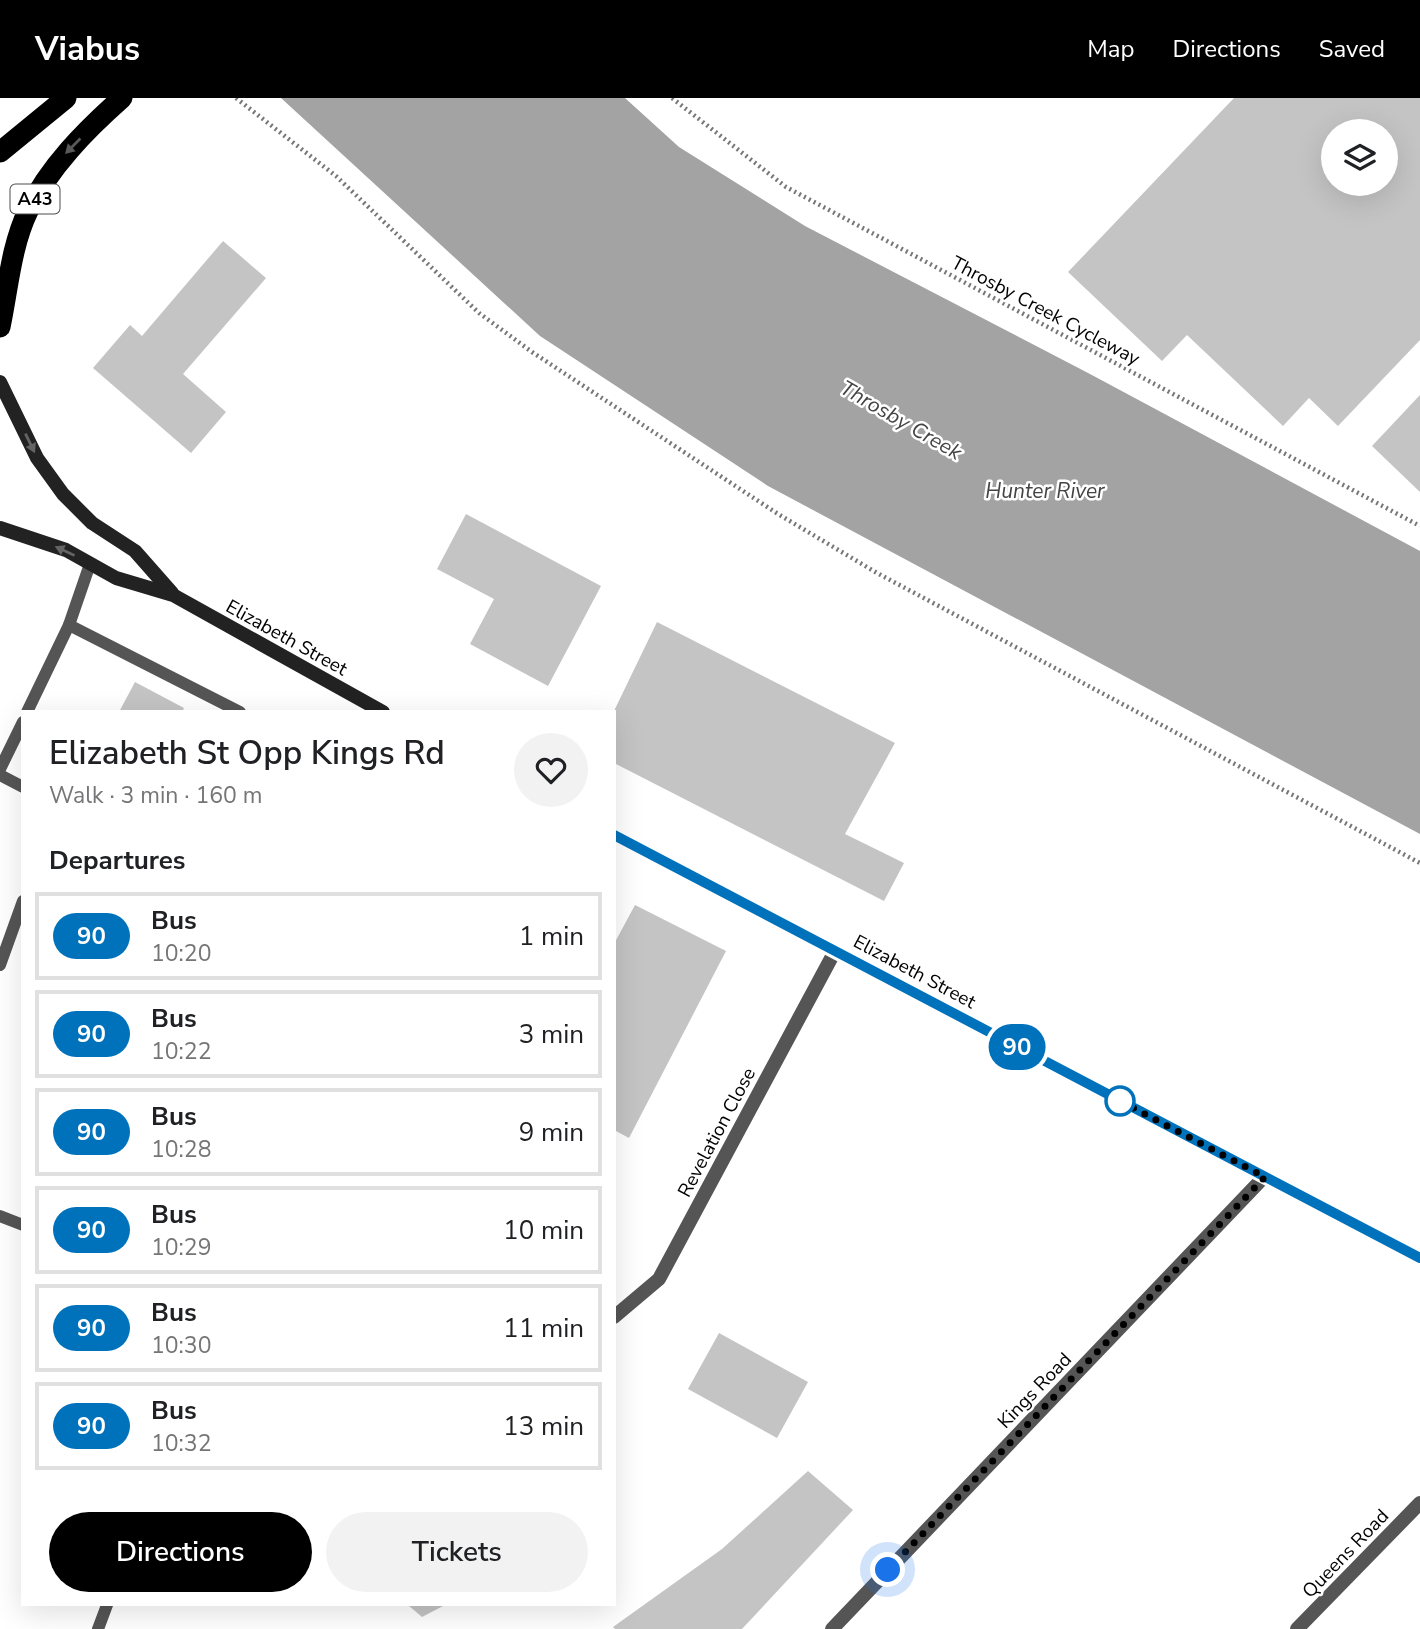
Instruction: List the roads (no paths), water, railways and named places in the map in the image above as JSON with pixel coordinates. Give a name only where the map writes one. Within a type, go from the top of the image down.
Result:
[{"type":"highway","points":[[0,152],[66,98]]},
{"type":"highway","name":"A43","points":[[0,327],[13,257],[27,211],[60,160],[122,98]]},
{"type":"main road","name":"Elizabeth Street","points":[[0,382],[37,458],[63,495],[92,523],[135,551],[173,594]]},
{"type":"main road","name":"Elizabeth Street","points":[[0,528],[66,550],[116,578],[173,594],[379,710]]},
{"type":"main road","name":"Elizabeth Street","points":[[616,836],[1420,1258]]},
{"type":"street","name":"Revelation Close","points":[[616,1315],[659,1279],[835,951]]},
{"type":"street","name":"Kings Road","points":[[832,1629],[1265,1177]]},
{"type":"street","name":"Queens Road","points":[[1297,1629],[1420,1503]]},
{"type":"lane","points":[[28,710],[69,625],[90,564]]},
{"type":"lane","points":[[69,625],[233,710]]},
{"type":"lane","points":[[0,769],[21,726]]},
{"type":"lane","points":[[0,775],[21,787]]},
{"type":"lane","points":[[0,965],[21,907]]},
{"type":"lane","points":[[0,1216],[21,1224]]},
{"type":"lane","points":[[98,1629],[107,1606]]},
{"type":"water","name":"Hunter River","points":[[281,98],[625,98],[679,147],[805,226],[1090,374],[1420,551],[1420,834],[768,486],[540,336]]},
{"type":"water label","name":"Throsby Creek","points":[[901,420]]}]
